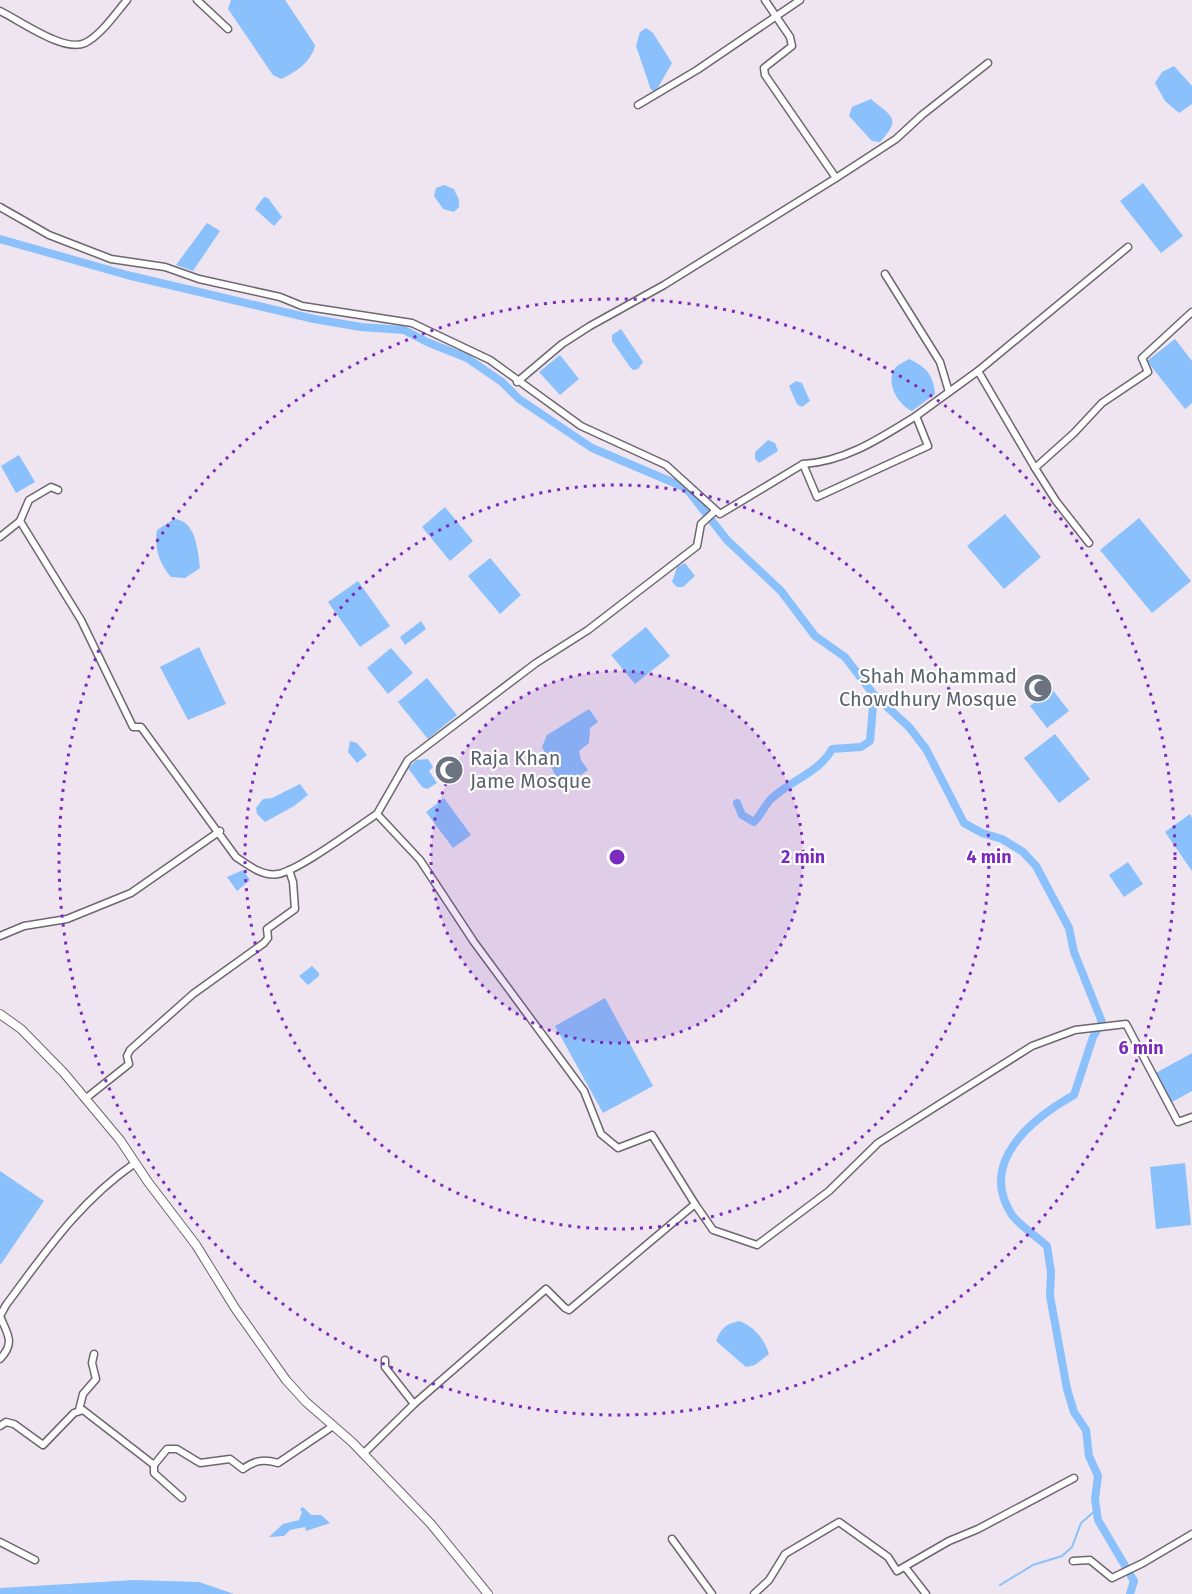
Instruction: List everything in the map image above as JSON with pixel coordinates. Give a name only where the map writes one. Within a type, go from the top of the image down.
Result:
[{"type":"street","points":[[0,11],[28,24],[43,37],[76,46],[85,43],[106,25],[127,0]]},
{"type":"street","points":[[196,0],[228,29]]},
{"type":"street","points":[[765,0],[790,37],[792,46],[765,68],[765,75],[836,178]]},
{"type":"street","points":[[638,105],[800,0]]},
{"type":"street","points":[[517,382],[553,351],[590,326],[664,285],[896,140],[922,114],[988,63]]},
{"type":"street","points":[[0,207],[49,235],[111,259],[165,267],[199,279],[280,297],[302,306],[412,323],[490,360],[517,382],[581,426],[666,465],[720,514],[804,464],[822,463],[839,457],[872,442],[916,416],[978,371],[1128,247]]},
{"type":"street","points":[[885,274],[940,362],[949,392]]},
{"type":"street","points":[[1035,468],[1074,433],[1102,403],[1148,372],[1142,358],[1192,312]]},
{"type":"street","points":[[978,371],[1056,501],[1089,543]]},
{"type":"street","points":[[804,464],[817,497],[928,446],[916,416]]},
{"type":"street","points":[[0,537],[20,521],[29,501],[51,487],[58,490]]},
{"type":"street","points":[[20,521],[81,620],[133,727],[141,727],[220,831],[224,842],[236,857],[251,867],[278,875],[377,814],[408,760],[536,663],[588,630],[697,546],[701,524],[715,510]]},
{"type":"street","points":[[377,814],[420,860],[474,942],[584,1091],[601,1134],[618,1148],[652,1135],[713,1230],[757,1245],[830,1191],[878,1143],[1032,1046],[1075,1030],[1126,1024],[1178,1122],[1192,1117]]},
{"type":"street","points":[[0,936],[24,926],[67,920],[131,893],[220,831]]},
{"type":"street","points":[[85,1099],[129,1064],[127,1056],[130,1050],[193,994],[264,943],[268,938],[267,929],[295,909],[293,882],[289,870]]},
{"type":"street","points":[[0,1014],[21,1029],[120,1140],[196,1245],[235,1308],[281,1373],[306,1402],[363,1454],[431,1524],[488,1594]]},
{"type":"street","points":[[0,1359],[10,1345],[10,1334],[0,1316],[6,1305],[76,1214],[103,1186],[135,1163]]},
{"type":"street","points":[[363,1454],[414,1404],[546,1289],[565,1308],[573,1307],[695,1204]]},
{"type":"street","points":[[0,1426],[6,1422],[14,1424],[43,1445],[79,1410],[82,1394],[96,1379],[92,1363],[94,1354]]},
{"type":"street","points":[[384,1360],[385,1367],[414,1404]]},
{"type":"street","points":[[79,1410],[154,1465]]},
{"type":"street","points":[[182,1498],[154,1473],[154,1465],[167,1449],[177,1449],[200,1463],[230,1459],[243,1469],[252,1462],[266,1460],[278,1463],[333,1426]]},
{"type":"street","points":[[754,1594],[769,1580],[785,1554],[839,1522],[888,1557],[897,1570],[949,1540],[978,1529],[1074,1478]]},
{"type":"street","points":[[1073,1561],[1090,1560],[1112,1578],[1122,1575],[1192,1534]]},
{"type":"street","points":[[672,1539],[712,1594]]},
{"type":"street","points":[[0,1542],[35,1560]]},
{"type":"street","points":[[905,1567],[926,1594]]},
{"type":"water","points":[[231,0],[285,0],[315,45],[311,56],[298,69],[281,79],[273,75],[228,9]]},
{"type":"water","points":[[646,28],[653,33],[672,63],[656,91],[651,90],[636,46],[640,32]]},
{"type":"water","points":[[1174,66],[1192,86],[1192,104],[1179,113],[1165,101],[1155,83],[1162,72]]},
{"type":"water","points":[[871,99],[892,118],[891,128],[880,142],[872,141],[849,116],[852,107]]},
{"type":"water","points":[[1143,183],[1183,236],[1161,253],[1120,201]]},
{"type":"water","points":[[444,185],[454,189],[459,200],[459,207],[454,212],[443,209],[434,196],[436,188]]},
{"type":"water","points":[[264,197],[268,198],[282,217],[274,226],[255,209]]},
{"type":"water","points":[[207,223],[220,231],[193,271],[176,265]]},
{"type":"water","points":[[621,329],[643,362],[638,369],[633,370],[630,367],[612,341],[612,335]]},
{"type":"water","points":[[1175,339],[1192,361],[1192,403],[1185,409],[1147,361]]},
{"type":"water","points":[[560,355],[579,379],[560,395],[539,372]]},
{"type":"water","points":[[909,359],[920,365],[931,376],[935,394],[912,411],[902,404],[894,392],[891,379],[896,367]]},
{"type":"water","points":[[796,381],[802,383],[810,401],[802,407],[797,404],[789,386]]},
{"type":"water","points":[[768,440],[775,443],[778,451],[759,463],[755,459],[755,452]]},
{"type":"water","points":[[19,455],[35,482],[16,493],[1,466]]},
{"type":"water","points":[[445,507],[473,541],[450,561],[422,527]]},
{"type":"water","points":[[1005,514],[1041,557],[1004,589],[967,546]]},
{"type":"water","points":[[1139,518],[1191,581],[1152,613],[1100,550]]},
{"type":"water","points":[[174,519],[187,525],[197,545],[200,568],[185,578],[171,577],[163,566],[157,549],[157,530]]},
{"type":"water","points":[[490,558],[521,595],[500,614],[468,576]]},
{"type":"water","points":[[685,563],[695,576],[683,587],[677,587],[672,582],[677,567]]},
{"type":"water","points":[[358,581],[390,626],[360,647],[328,602]]},
{"type":"water","points":[[421,621],[426,629],[405,645],[400,637]]},
{"type":"water","points":[[646,627],[670,656],[635,684],[611,655]]},
{"type":"water","points":[[199,647],[226,704],[188,720],[160,667]]},
{"type":"water","points":[[391,648],[413,673],[388,694],[367,668]]},
{"type":"water","points":[[427,678],[457,715],[428,739],[398,702]]},
{"type":"water","points":[[1052,689],[1069,711],[1047,728],[1030,706]]},
{"type":"water","points":[[589,709],[598,722],[590,728],[589,743],[579,751],[581,760],[588,770],[570,783],[563,784],[554,773],[542,747],[547,735]]},
{"type":"water","points":[[1055,734],[1090,779],[1059,803],[1024,758]]},
{"type":"water","points":[[350,741],[357,743],[367,755],[357,763],[348,752]]},
{"type":"water","points":[[428,759],[433,767],[429,771],[437,783],[427,789],[422,787],[408,768],[416,760]]},
{"type":"water","points":[[300,784],[308,795],[294,806],[265,822],[257,814],[256,808],[263,799],[272,798]]},
{"type":"water","points":[[444,798],[471,835],[453,848],[426,812]]},
{"type":"water","points":[[1190,814],[1192,818],[1192,871],[1165,832]]},
{"type":"water","points":[[1128,862],[1143,884],[1124,897],[1109,875]]},
{"type":"water","points":[[243,870],[250,880],[237,891],[227,877]]},
{"type":"water","points":[[312,966],[319,976],[308,985],[299,976]]},
{"type":"water","points":[[605,998],[653,1086],[603,1113],[555,1026]]},
{"type":"water","points":[[1192,1053],[1192,1091],[1172,1102],[1156,1073]]},
{"type":"water","points":[[1185,1163],[1191,1225],[1156,1229],[1150,1167]]},
{"type":"water","points":[[0,1171],[44,1201],[1,1264],[0,1263]]},
{"type":"water","points":[[739,1321],[758,1334],[769,1354],[755,1365],[746,1367],[716,1341],[724,1327]]},
{"type":"water","points":[[303,1507],[311,1515],[321,1515],[330,1523],[306,1531],[305,1527],[290,1530],[284,1536],[269,1537],[283,1524],[299,1520],[302,1512],[300,1509]]},
{"type":"water","points":[[134,1580],[199,1582],[234,1594],[0,1594],[0,1588]]},
{"type":"waterway","points":[[0,239],[127,275],[314,319],[361,327],[404,330],[467,358],[502,382],[519,399],[592,448],[686,488],[727,540],[781,591],[815,636],[845,657],[874,695],[909,727],[926,749],[964,823],[982,833],[1002,839],[1023,852],[1036,866],[1069,928],[1074,952],[1102,1022],[1093,1037],[1074,1095],[1042,1116],[1014,1144],[1005,1160],[1001,1177],[1003,1196],[1012,1215],[1047,1246],[1051,1272],[1050,1296],[1067,1389],[1074,1412],[1086,1430],[1089,1456],[1098,1476],[1095,1499],[1098,1520],[1134,1581],[1130,1594]]},
{"type":"waterway","points":[[737,803],[742,815],[754,822],[771,799],[813,770],[832,749],[861,747],[870,741],[874,695]]},
{"type":"waterway","points":[[1000,1585],[1033,1565],[1062,1556],[1072,1547],[1081,1523],[1096,1510]]},
{"type":"place","name":"Shah Mohammad Chowdhury Mosque","points":[[1038,688]]},
{"type":"place","name":"Raja Khan Jame Mosque","points":[[449,770]]}]
